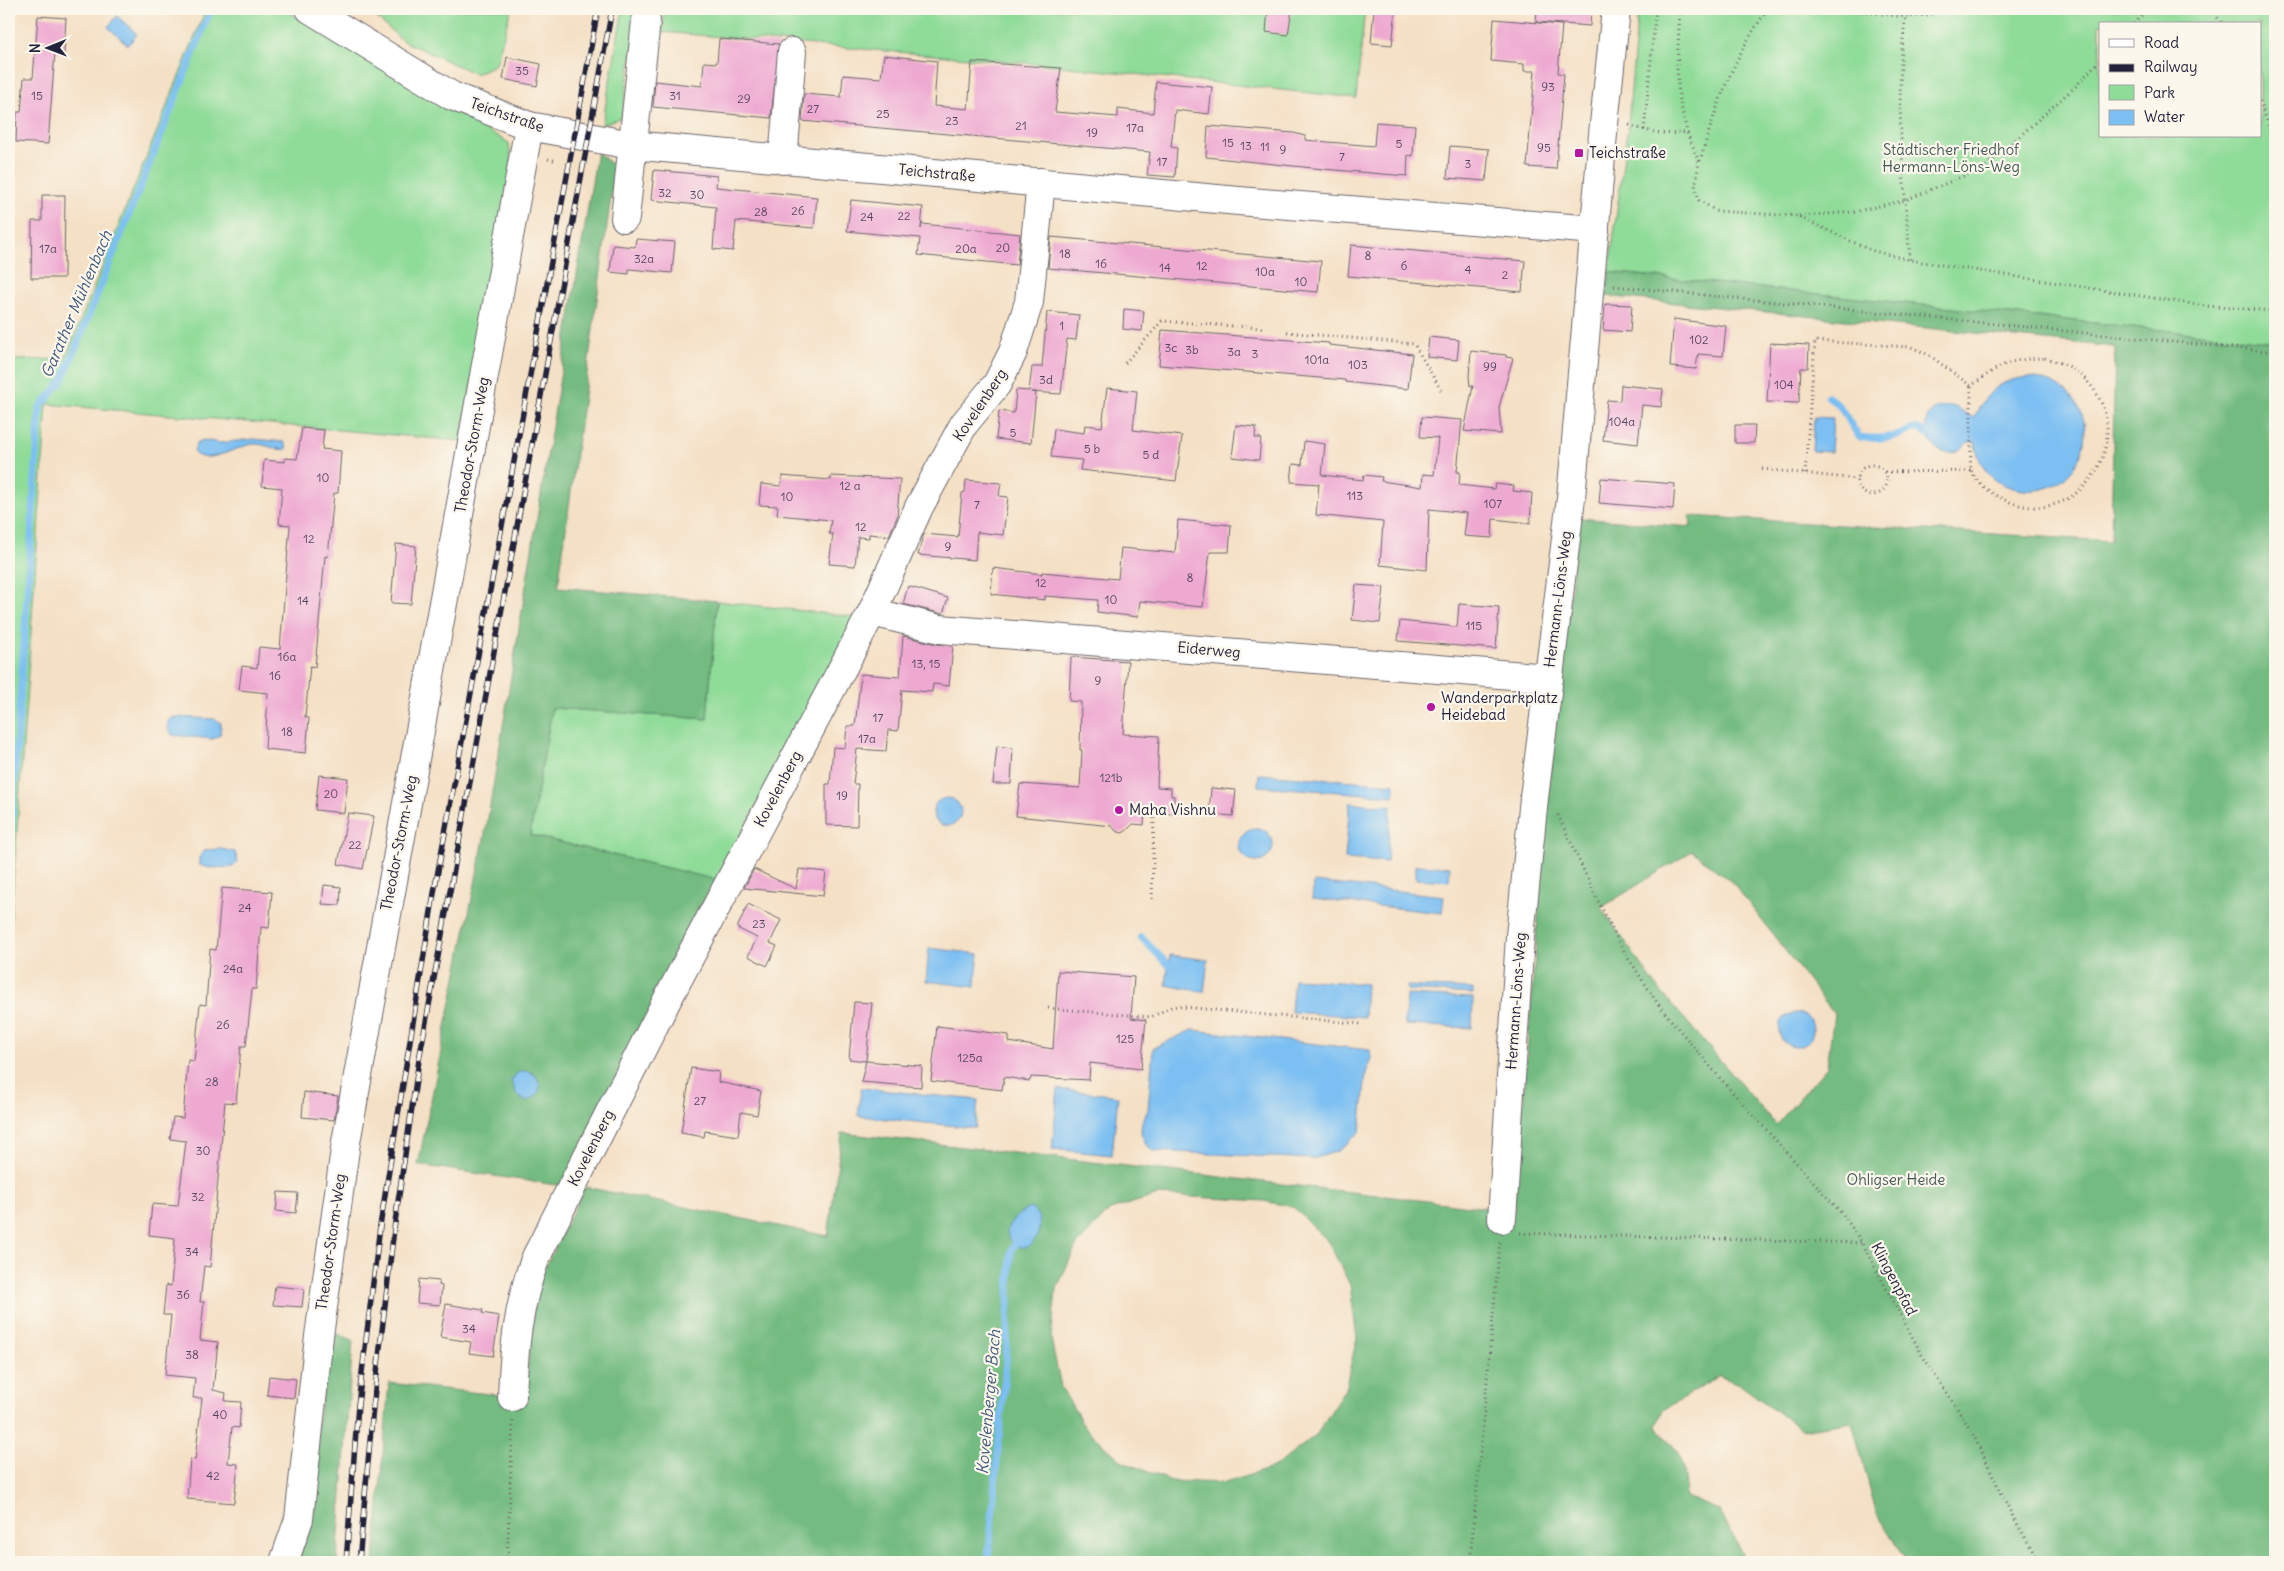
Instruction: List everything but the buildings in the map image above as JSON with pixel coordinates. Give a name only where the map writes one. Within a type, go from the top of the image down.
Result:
[{"type":"street","name":"Teichstraße","points":[[310,9],[452,96],[529,126],[631,145],[1595,230]]},
{"type":"street","name":"Hermann-Löns-Weg","points":[[1504,1230],[1520,936],[1534,798],[1571,498],[1616,9]]},
{"type":"street","points":[[625,218],[631,145],[646,21]]},
{"type":"street","points":[[774,159],[792,52]]},
{"type":"street","points":[[772,76],[774,159]]},
{"type":"street","name":"Theodor-Storm-Weg","points":[[284,1562],[299,1519],[331,1240],[349,1122],[529,126]]},
{"type":"street","name":"Kovelenberg","points":[[512,1397],[514,1344],[520,1306],[526,1282],[536,1257],[670,995],[872,612],[919,507],[964,424],[997,384],[1013,352],[1029,302],[1041,182]]},
{"type":"street","name":"Eiderweg","points":[[872,612],[940,629],[1548,678]]},
{"type":"path","points":[[1644,130],[1656,9]]},
{"type":"path","points":[[1680,9],[1677,67],[1679,96],[1687,132],[1699,162]]},
{"type":"path","points":[[1768,9],[1743,45],[1727,79],[1699,162],[1695,188],[1699,200],[1716,211],[1797,216],[1854,212],[1906,200],[1986,167],[2076,86],[2099,61]]},
{"type":"path","points":[[1837,9],[1906,17],[1928,16],[1947,9]]},
{"type":"path","points":[[1907,9],[1901,40],[1899,91],[1910,260]]},
{"type":"path","points":[[2136,22],[2148,9]]},
{"type":"path","points":[[2212,9],[2221,22]]},
{"type":"path","points":[[2262,107],[2275,145]]},
{"type":"path","points":[[1622,125],[1671,135],[1687,132]]},
{"type":"path","points":[[1797,216],[1870,250],[1910,260],[2196,305],[2275,311]]},
{"type":"path","points":[[1591,285],[2275,352]]},
{"type":"path","points":[[1125,363],[1162,321],[1263,328]]},
{"type":"path","points":[[1287,332],[1414,344],[1441,390]]},
{"type":"path","points":[[1805,474],[1815,341],[1911,347],[1929,355],[1971,386]]},
{"type":"path","points":[[2045,358],[2069,366],[2088,381],[2102,402],[2108,426],[2106,450],[2096,473],[2080,491],[2058,503],[2034,507],[2011,503],[1989,492],[1972,471],[1971,386],[1997,367],[2020,359],[2045,358]]},
{"type":"path","points":[[1870,464],[1879,467],[1884,472],[1886,484],[1884,488],[1876,494],[1862,492],[1857,479],[1860,469],[1870,464]]},
{"type":"path","points":[[1762,470],[1857,479]]},
{"type":"path","points":[[1884,472],[1972,471]]},
{"type":"path","points":[[1534,798],[1554,808],[1624,954],[1660,1008],[1725,1084],[1845,1217],[1862,1243]]},
{"type":"path","points":[[1152,900],[1154,813]]},
{"type":"path","points":[[1048,1008],[1151,1017],[1173,1006],[1363,1024]]},
{"type":"path","points":[[1470,1562],[1504,1230]]},
{"type":"path","name":"Klingenpfad","points":[[1504,1230],[1862,1243],[1922,1355],[1972,1432],[2010,1511],[2039,1562]]},
{"type":"path","points":[[507,1562],[514,1439],[512,1397]]},
{"type":"green space","points":[[206,9],[284,9],[509,143],[512,168],[461,441],[47,404],[9,943],[9,360],[65,359]]},
{"type":"green space","points":[[367,9],[511,9],[496,64],[476,74],[403,41]]},
{"type":"green space","points":[[623,9],[639,9],[622,117],[602,125]]},
{"type":"green space","points":[[665,9],[1365,9],[1356,98],[1050,65],[662,32]]},
{"type":"green space","name":"Städtischer Friedhof Hermann-Löns-Weg","points":[[1638,9],[2275,9],[2275,342],[1609,272],[1628,125]]},
{"type":"green space","points":[[597,152],[615,167],[558,587],[717,601],[707,719],[552,708],[530,835],[717,880],[563,1186],[418,1165],[487,824]]},
{"type":"green space","name":"Ohligser Heide","points":[[1609,272],[2275,342],[2275,1562],[1907,1562],[1877,1515],[1852,1422],[1802,1430],[1739,1384],[1719,1376],[1663,1410],[1656,1426],[1677,1451],[1683,1465],[1686,1497],[1719,1510],[1747,1562],[374,1562],[389,1383],[525,1398],[533,1309],[541,1276],[585,1187],[828,1236],[842,1133],[1514,1211],[1550,774],[1579,518],[1691,527],[1690,516],[2111,541],[2115,347],[1606,296]],"holes":[[[1692,851],[1734,884],[1834,1014],[1827,1067],[1776,1125],[1657,987],[1601,908]],[[1158,1195],[1264,1201],[1293,1207],[1328,1241],[1350,1285],[1357,1338],[1345,1389],[1317,1434],[1275,1467],[1225,1483],[1172,1481],[1123,1462],[1086,1429],[1061,1387],[1051,1339],[1056,1290],[1076,1246],[1110,1210]]]},
{"type":"green space","points":[[717,601],[856,617],[717,880],[530,835],[552,708],[707,719]]},
{"type":"green space","points":[[333,1332],[353,1340],[337,1562],[299,1562],[308,1479]]},
{"type":"water","points":[[117,16],[137,34],[128,45],[108,27]]},
{"type":"water","points":[[2029,377],[2058,386],[2076,403],[2084,424],[2083,446],[2074,466],[2059,482],[2037,490],[2010,487],[1996,480],[1985,470],[1976,450],[1975,442],[1968,442],[1956,451],[1945,453],[1936,448],[1929,439],[1926,429],[1927,419],[1934,410],[1951,406],[1974,417],[1984,400],[1996,388],[2010,381]]},
{"type":"water","points":[[1814,417],[1833,418],[1831,452],[1812,451]]},
{"type":"water","points":[[253,439],[284,442],[287,449],[283,450],[253,444],[214,456],[206,457],[194,453],[196,443],[203,440],[220,443]]},
{"type":"water","points":[[174,717],[215,719],[221,723],[220,735],[213,739],[172,735],[168,729],[168,721]]},
{"type":"water","points":[[1259,774],[1395,784],[1394,796],[1258,786]]},
{"type":"water","points":[[947,798],[957,802],[961,812],[957,822],[947,826],[937,822],[933,812],[937,802]]},
{"type":"water","points":[[1350,803],[1391,806],[1387,862],[1345,859]]},
{"type":"water","points":[[1256,828],[1268,833],[1273,845],[1268,857],[1256,862],[1244,857],[1239,845],[1244,833]]},
{"type":"water","points":[[221,849],[235,852],[238,862],[233,867],[210,868],[199,865],[199,858],[205,850]]},
{"type":"water","points":[[1416,865],[1450,867],[1449,881],[1416,879]]},
{"type":"water","points":[[1314,882],[1444,896],[1442,913],[1312,899]]},
{"type":"water","points":[[929,948],[979,954],[975,987],[926,981]]},
{"type":"water","points":[[1170,955],[1208,960],[1204,992],[1166,985]]},
{"type":"water","points":[[1294,979],[1366,984],[1364,1017],[1291,1012]]},
{"type":"water","points":[[1407,986],[1473,989],[1473,994],[1407,990]]},
{"type":"water","points":[[1406,995],[1473,998],[1472,1028],[1405,1025]]},
{"type":"water","points":[[1796,1013],[1808,1018],[1813,1030],[1808,1042],[1796,1047],[1784,1042],[1779,1030],[1784,1018]]},
{"type":"water","points":[[1192,1030],[1370,1050],[1371,1059],[1366,1073],[1360,1132],[1338,1151],[1313,1159],[1154,1151],[1146,1145],[1141,1132],[1142,1122],[1148,1110],[1153,1048]]},
{"type":"water","points":[[522,1071],[534,1075],[538,1079],[540,1086],[538,1092],[530,1100],[524,1101],[517,1095],[511,1081],[517,1073]]},
{"type":"water","points":[[861,1088],[978,1100],[975,1128],[858,1116]]},
{"type":"water","points":[[1058,1089],[1118,1096],[1112,1155],[1052,1149]]},
{"type":"water","points":[[1030,1208],[1036,1213],[1039,1220],[1039,1228],[1033,1242],[1021,1247],[1013,1243],[1009,1238],[1008,1227],[1015,1218]]},
{"type":"waterway","name":"Garather Mühlenbach","points":[[9,859],[40,407],[63,380],[211,9]]},
{"type":"waterway","points":[[1828,396],[1840,407],[1859,437],[1887,438],[1914,429],[1926,433]]},
{"type":"waterway","points":[[1141,937],[1169,966]]},
{"type":"waterway","name":"Kovelenberger Bach","points":[[988,1562],[1006,1362],[1011,1251],[1015,1244]]},
{"type":"railway","points":[[346,1562],[358,1405],[380,1226],[435,887],[598,9]]},
{"type":"railway","points":[[359,1562],[373,1407],[394,1229],[419,1060],[612,9]]},
{"type":"place","name":"Teichstraße","points":[[1579,153]]},
{"type":"place","name":"Wanderparkplatz Heidebad","points":[[1431,707]]},
{"type":"place","name":"Maha Vishnu","points":[[1119,810]]}]
